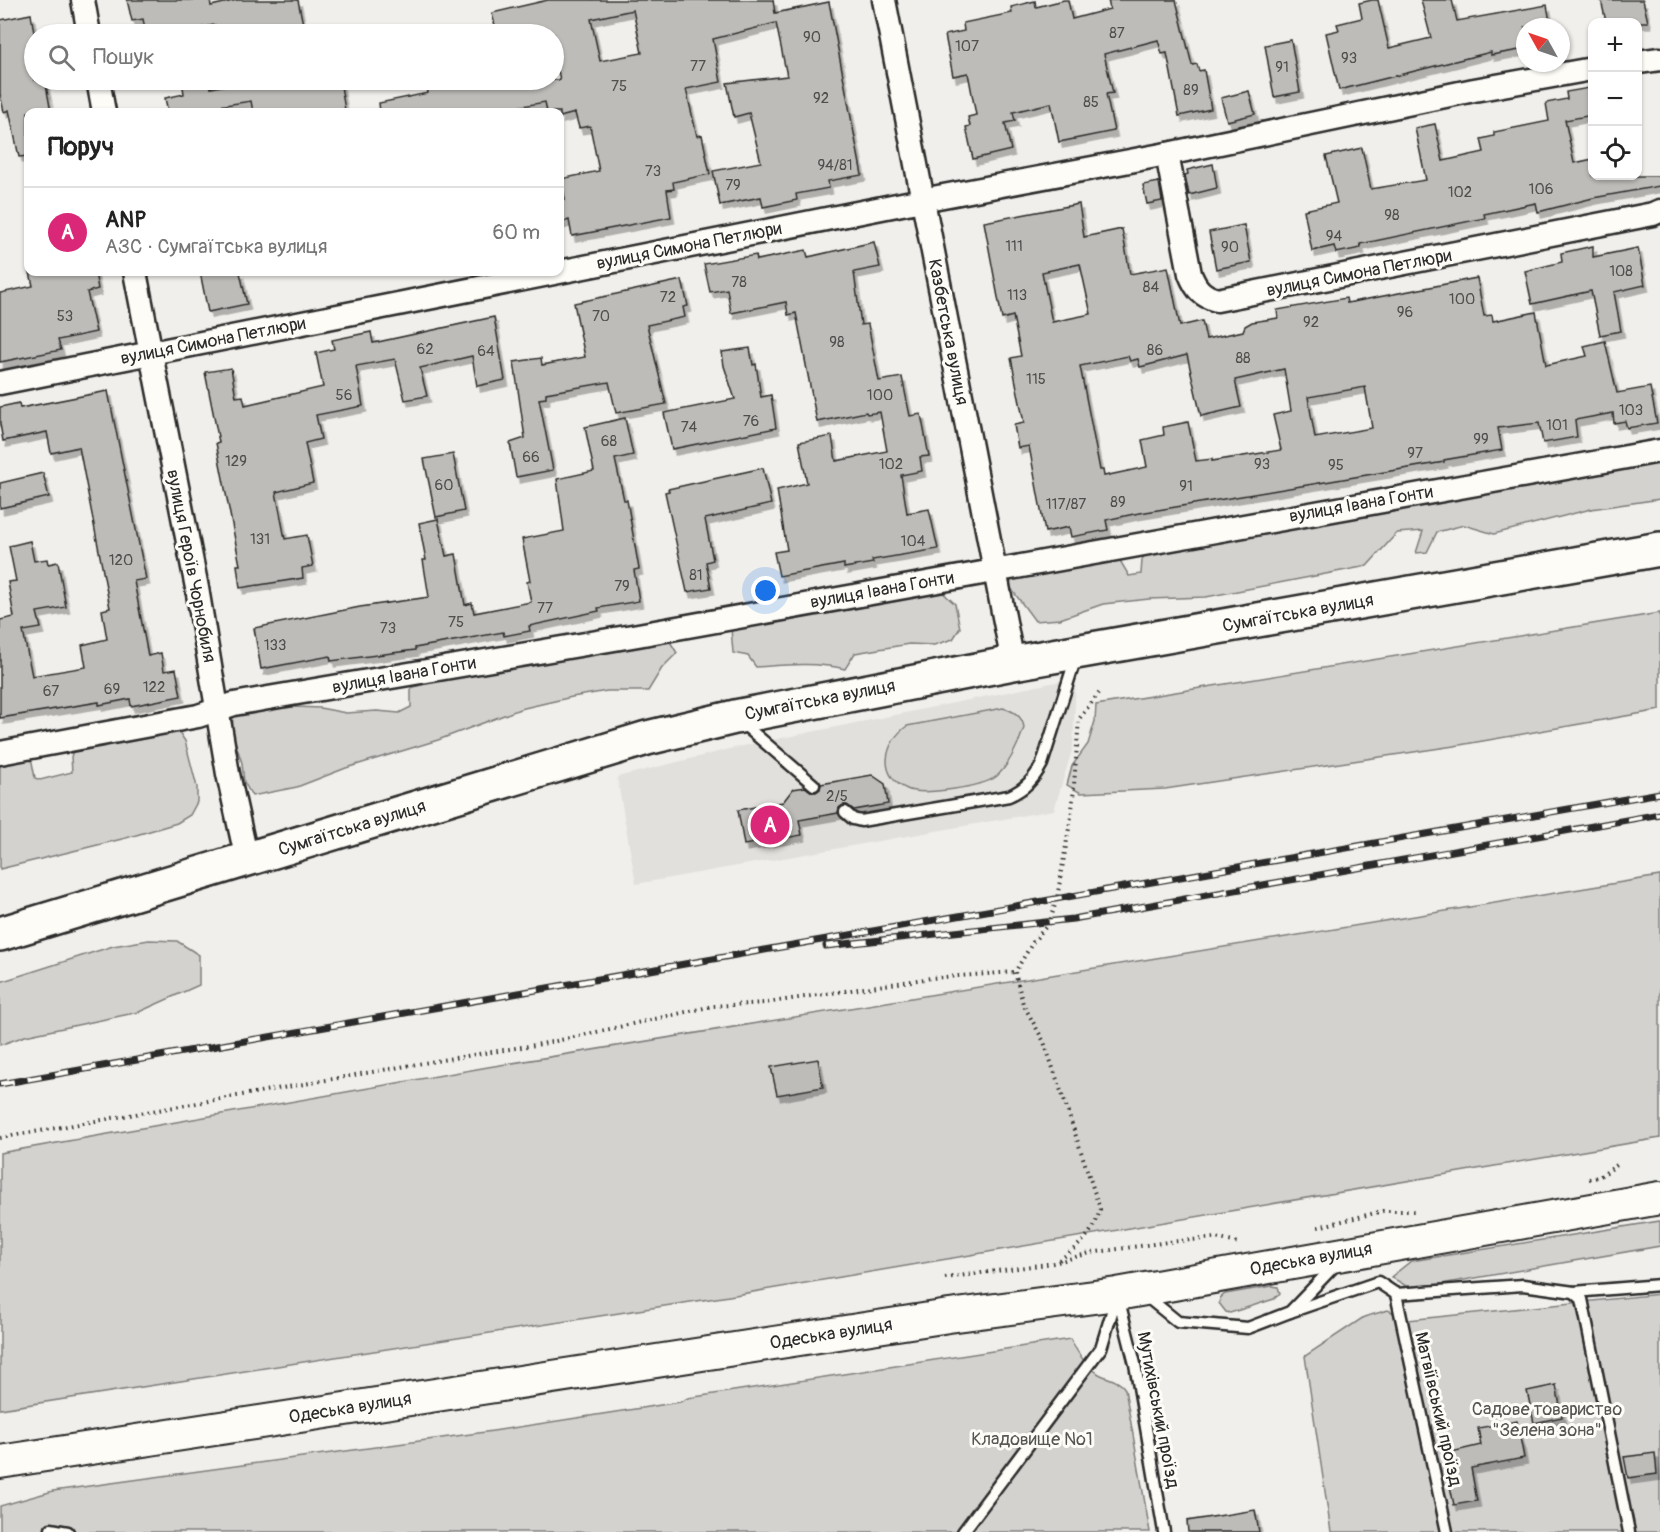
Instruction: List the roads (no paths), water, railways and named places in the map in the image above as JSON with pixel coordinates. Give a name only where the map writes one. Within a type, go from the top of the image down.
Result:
[{"type":"main road","name":"Сумгаїтська вулиця","points":[[0,934],[647,738],[735,717],[1013,663],[1660,549]]},
{"type":"main road","name":"Одеська вулиця","points":[[0,1462],[949,1316],[1128,1292],[1660,1198]]},
{"type":"street","points":[[83,0],[87,24]]},
{"type":"street","name":"Казбетська вулиця","points":[[884,0],[1013,663]]},
{"type":"street","points":[[1642,61],[1660,59]]},
{"type":"street","name":"вулиця Симона Петлюри","points":[[564,271],[1588,70]]},
{"type":"street","points":[[100,90],[103,108]]},
{"type":"street","name":"вулиця Симона Петлюри","points":[[1167,154],[1190,274],[1195,287],[1204,296],[1217,300],[1630,219],[1660,211]]},
{"type":"street","name":"вулиця Героїв Чорнобиля","points":[[136,276],[197,588],[229,782],[248,860]]},
{"type":"street","name":"вулиця Симона Петлюри","points":[[0,383],[539,276]]},
{"type":"street","name":"вулиця Івана Гонти","points":[[0,753],[198,716],[234,704],[649,633],[1660,451]]},
{"type":"lane","points":[[844,812],[853,819],[861,821],[1009,796],[1019,791],[1029,784],[1042,764],[1077,652]]},
{"type":"lane","points":[[735,717],[814,785]]},
{"type":"lane","points":[[1290,1312],[1346,1253]]},
{"type":"lane","points":[[963,1532],[1101,1348],[1128,1292],[1178,1322],[1248,1328],[1378,1282],[1396,1294],[1523,1285],[1578,1295],[1660,1285]]},
{"type":"lane","name":"Мутихівський проїзд","points":[[1128,1292],[1135,1364],[1164,1532]]},
{"type":"lane","name":"Матвіївський проїзд","points":[[1396,1294],[1447,1532]]},
{"type":"lane","points":[[1578,1295],[1629,1532]]},
{"type":"lane","points":[[51,1529],[67,1532]]},
{"type":"railway","points":[[0,1084],[1660,793]]},
{"type":"railway","points":[[826,946],[1073,919],[1660,814]]},
{"type":"place","name":"ANP","points":[[770,825]]},
{"type":"park label","name":"Садове товариство \"Зелена зона\"","points":[[1547,1419]]},
{"type":"park label","name":"Кладовище №1","points":[[1032,1439]]}]
